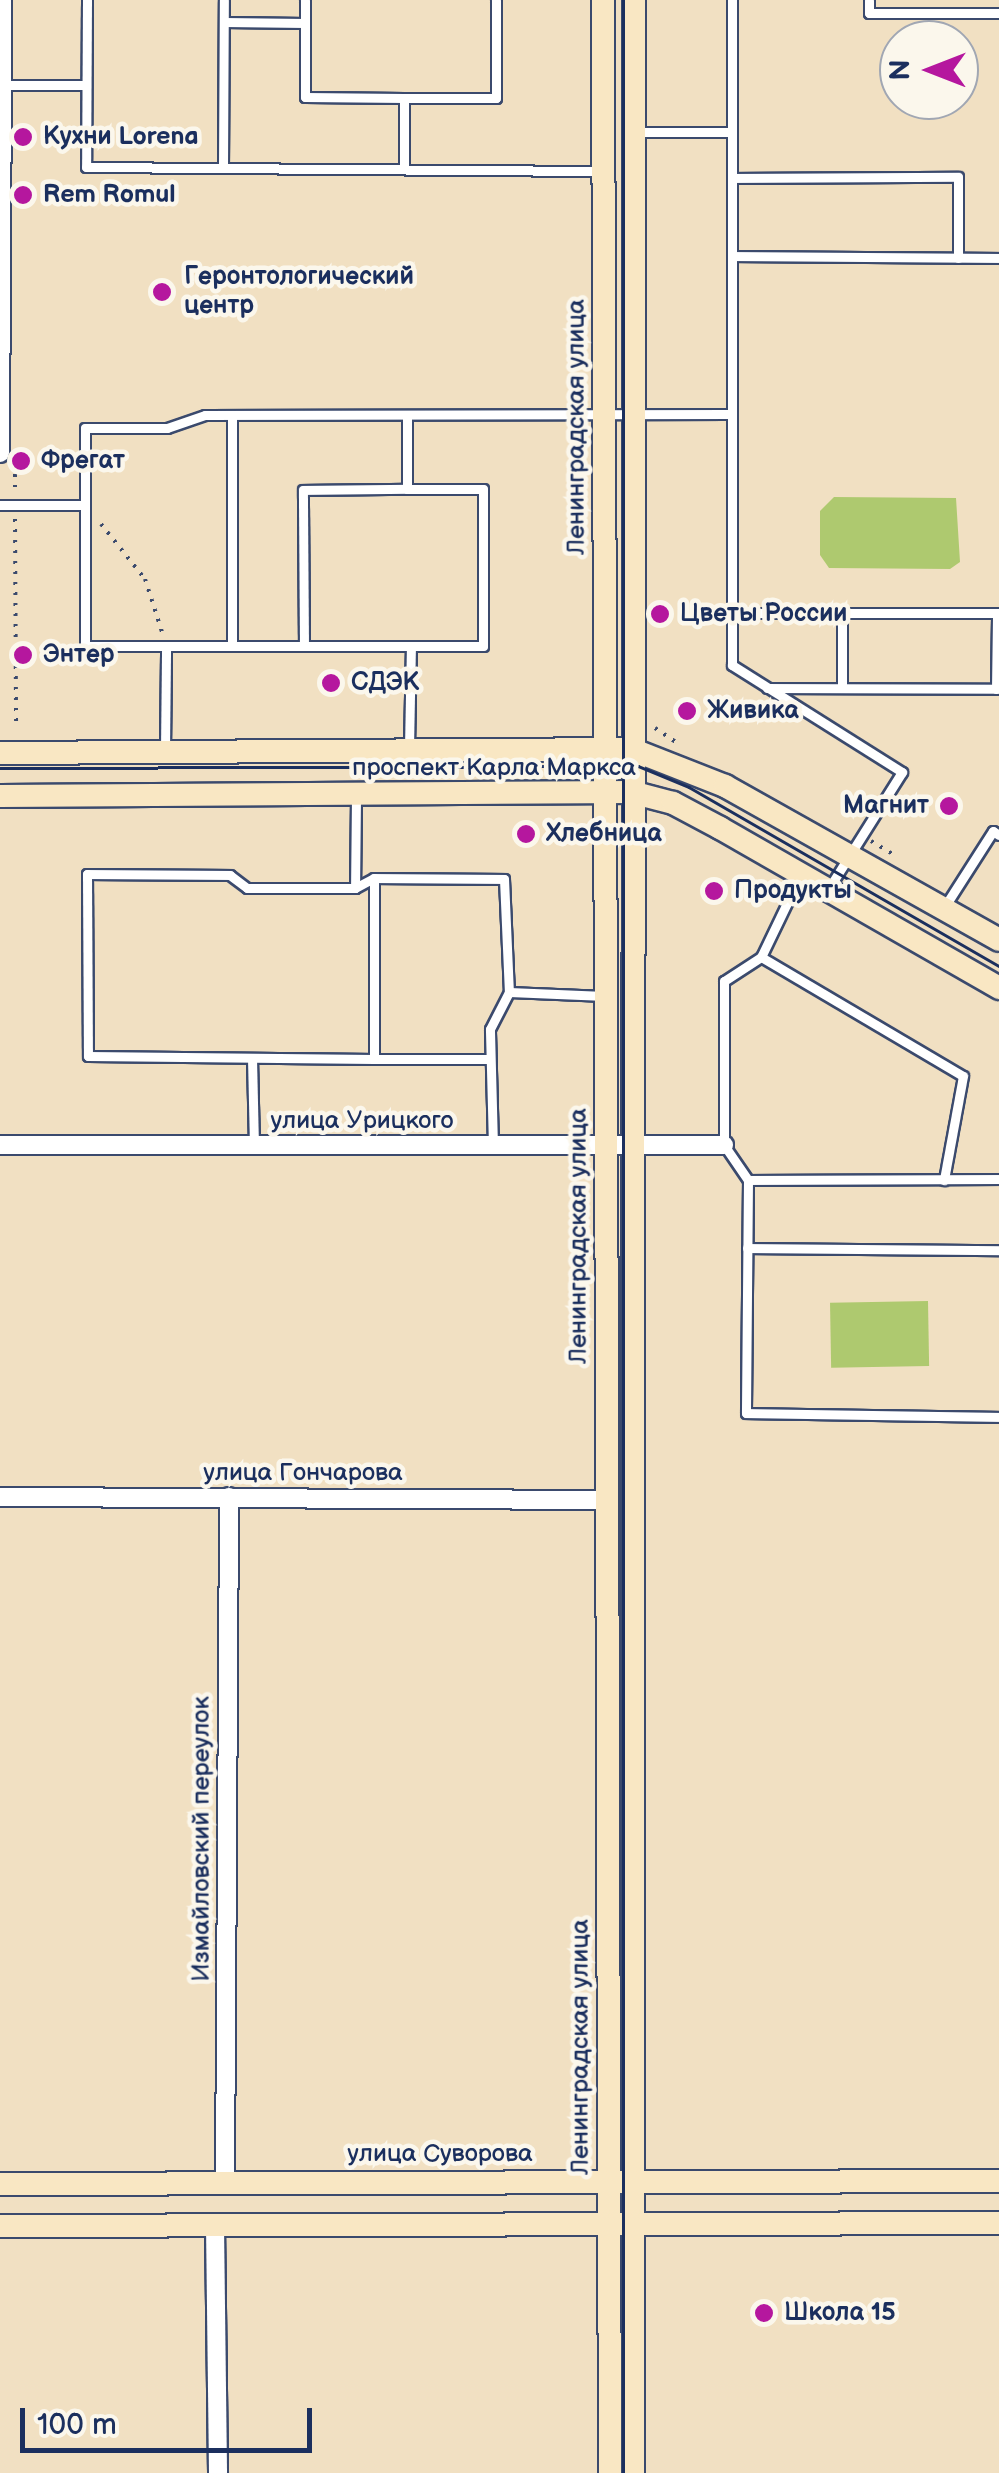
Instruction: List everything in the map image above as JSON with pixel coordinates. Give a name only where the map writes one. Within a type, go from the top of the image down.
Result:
[{"type":"main road","name":"Ленинградская улица","points":[[603,0],[610,2473]]},
{"type":"main road","points":[[633,2473],[634,0]]},
{"type":"main road","name":"проспект Карла Маркса","points":[[0,753],[632,749],[725,786],[999,940]]},
{"type":"main road","name":"проспект Карла Маркса","points":[[0,796],[632,792],[673,804],[999,988]]},
{"type":"main road","name":"улица Суворова","points":[[0,2184],[999,2182]]},
{"type":"main road","points":[[0,2226],[999,2223]]},
{"type":"street","points":[[0,453],[2,0]]},
{"type":"street","name":"улица Урицкого","points":[[0,1144],[724,1145]]},
{"type":"street","name":"улица Гончарова","points":[[0,1497],[606,1500]]},
{"type":"street","name":"Измайловский переулок","points":[[224,2181],[229,1497]]},
{"type":"street","points":[[215,2225],[218,2473]]},
{"type":"lane","points":[[87,0],[86,168],[604,171]]},
{"type":"lane","points":[[223,168],[224,0]]},
{"type":"lane","points":[[305,0],[305,97],[404,98],[496,98],[496,0]]},
{"type":"lane","points":[[732,0],[732,665],[902,772],[827,891]]},
{"type":"lane","points":[[870,0],[870,13],[999,13]]},
{"type":"lane","points":[[224,22],[305,23]]},
{"type":"lane","points":[[2,85],[86,85]]},
{"type":"lane","points":[[404,98],[404,169]]},
{"type":"lane","points":[[633,132],[732,132]]},
{"type":"lane","points":[[732,178],[958,177],[958,258]]},
{"type":"lane","points":[[732,256],[999,258]]},
{"type":"lane","points":[[304,646],[304,490],[484,489],[484,646],[304,646],[232,646],[166,646],[85,646],[85,428],[166,428],[205,415],[604,418],[732,414]]},
{"type":"lane","points":[[232,416],[232,646]]},
{"type":"lane","points":[[406,416],[406,489]]},
{"type":"lane","points":[[0,505],[85,505]]},
{"type":"lane","points":[[732,613],[998,614],[998,689],[767,688]]},
{"type":"lane","points":[[842,614],[842,688]]},
{"type":"lane","points":[[165,753],[166,646]]},
{"type":"lane","points":[[409,752],[412,646]]},
{"type":"lane","points":[[355,888],[356,794]]},
{"type":"lane","points":[[944,908],[993,832],[999,835]]},
{"type":"lane","points":[[490,1059],[88,1056],[87,874],[230,875],[247,888],[355,888],[374,878],[504,879],[508,992],[490,1029],[492,1146]]},
{"type":"lane","points":[[800,876],[761,957],[724,981],[724,1145],[748,1180],[746,1413],[999,1416]]},
{"type":"lane","points":[[374,878],[374,1059]]},
{"type":"lane","points":[[761,957],[963,1076],[944,1180]]},
{"type":"lane","points":[[508,992],[607,996]]},
{"type":"lane","points":[[252,1058],[254,1146]]},
{"type":"lane","points":[[748,1180],[999,1180]]},
{"type":"lane","points":[[747,1248],[999,1250]]},
{"type":"path","points":[[85,505],[145,580],[166,646]]},
{"type":"green space","points":[[834,497],[956,498],[960,562],[950,569],[829,568],[820,555],[820,511]]},
{"type":"green space","points":[[928,1301],[929,1366],[831,1368],[830,1303]]},
{"type":"tram line","points":[[623,0],[623,2473]]},
{"type":"tram line","points":[[0,768],[638,766],[689,787],[999,966]]},
{"type":"place","name":"Кухни Lorena","points":[[23,137]]},
{"type":"place","name":"Rem Romul","points":[[23,195]]},
{"type":"place","name":"Геронтологический центр","points":[[162,292]]},
{"type":"place","name":"Фрегат","points":[[21,461]]},
{"type":"place","name":"Цветы России","points":[[660,614]]},
{"type":"place","name":"Энтер","points":[[23,655]]},
{"type":"place","name":"СДЭК","points":[[331,683]]},
{"type":"place","name":"Живика","points":[[687,711]]},
{"type":"place","name":"Магнит","points":[[949,806]]},
{"type":"place","name":"Хлебница","points":[[526,834]]},
{"type":"place","name":"Продукты","points":[[714,891]]},
{"type":"place","name":"Школа 15","points":[[764,2313]]}]
